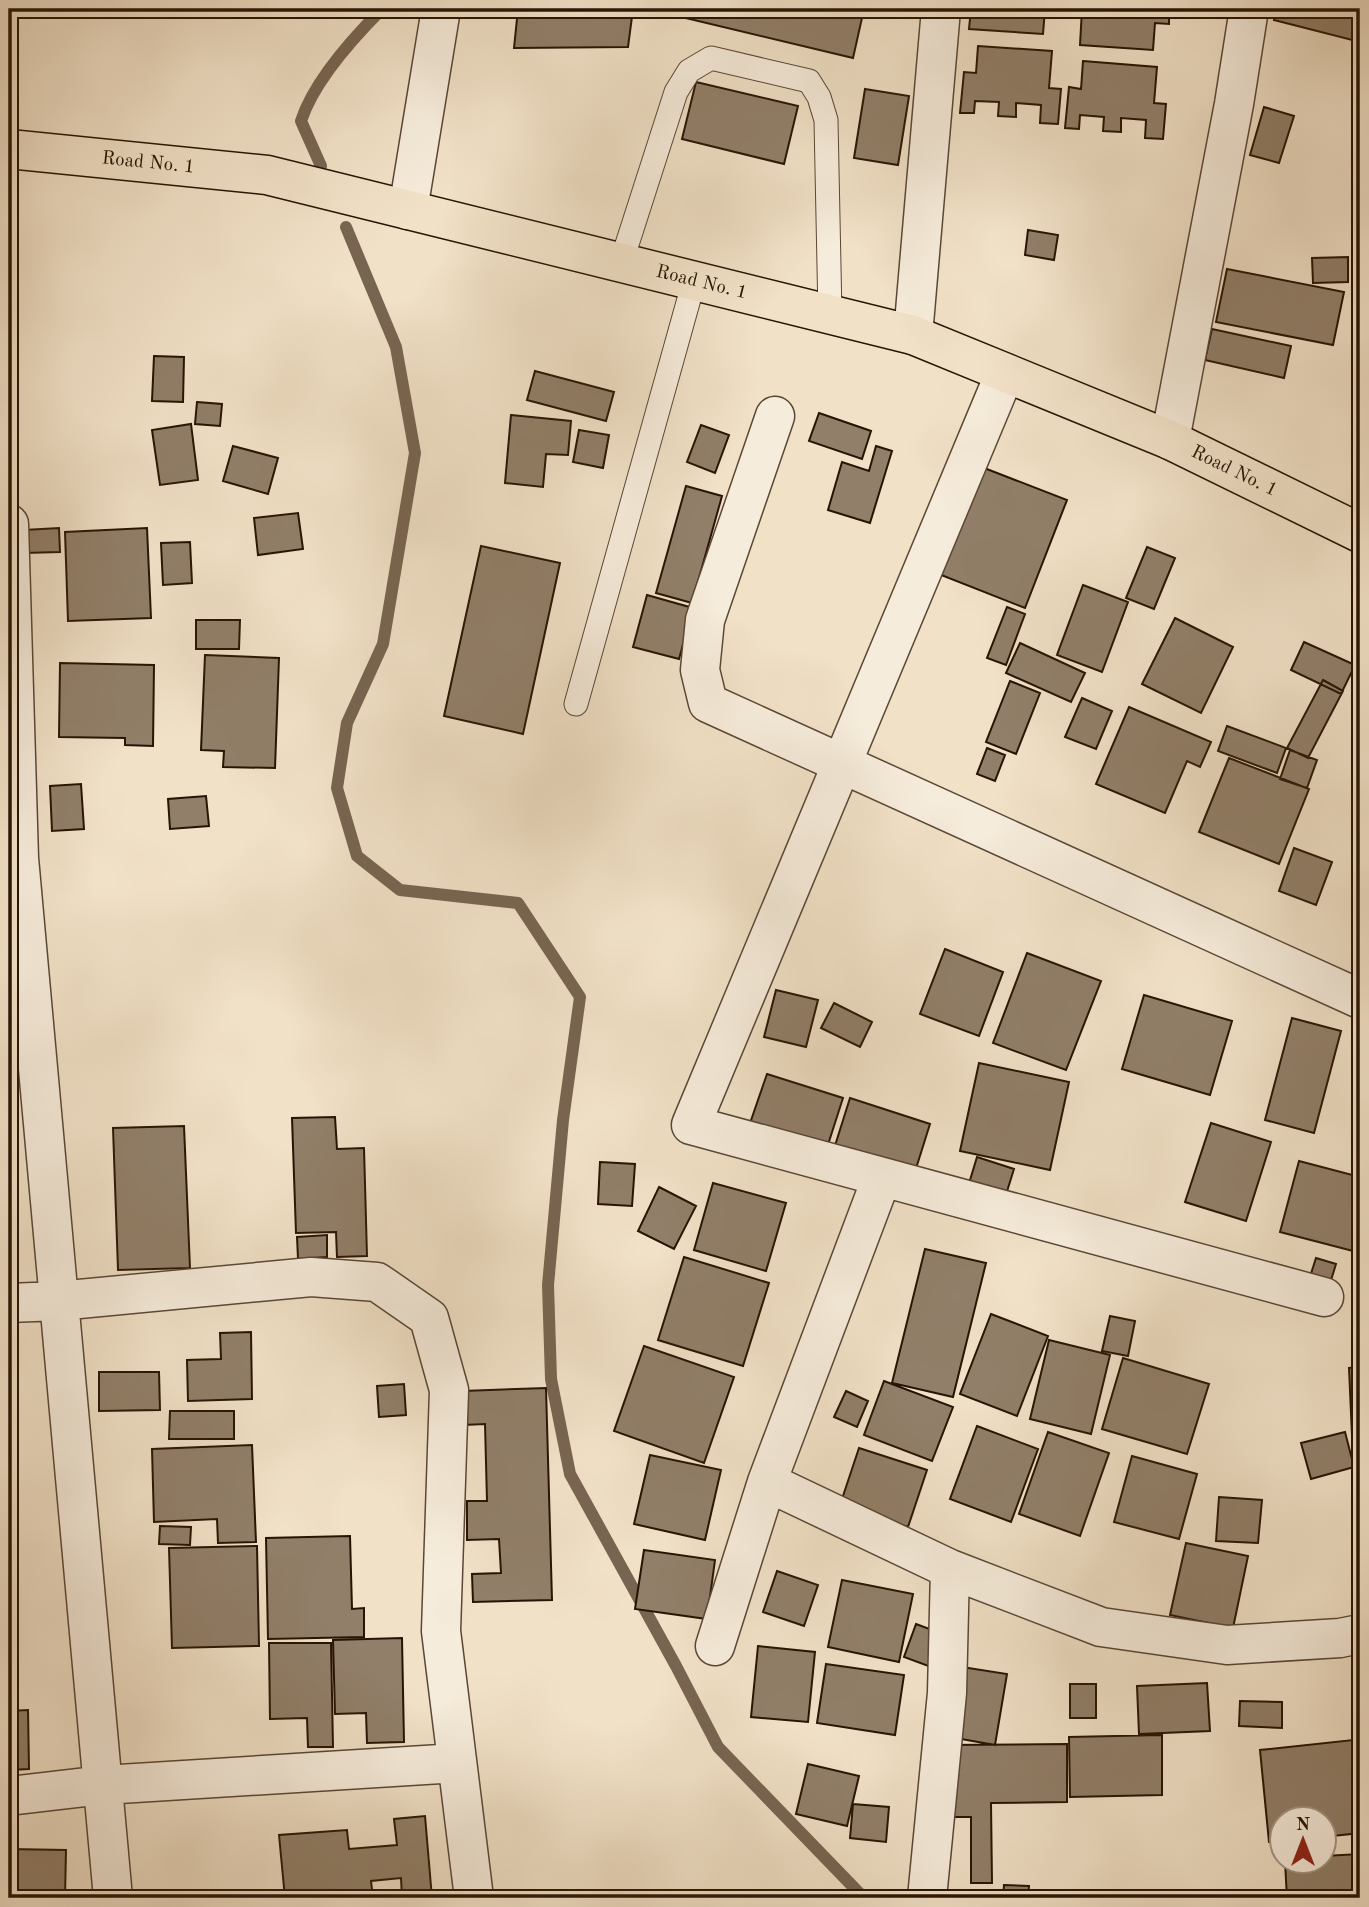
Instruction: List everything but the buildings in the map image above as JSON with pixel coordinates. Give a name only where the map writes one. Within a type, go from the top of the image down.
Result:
[{"type":"highway","name":"Road No. 1","points":[[9,149],[267,175],[913,335],[1170,440],[1360,533]]},
{"type":"street","points":[[408,210],[441,9]]},
{"type":"street","points":[[913,335],[941,9]]},
{"type":"street","points":[[1170,440],[1234,104],[1248,9]]},
{"type":"street","points":[[1005,373],[691,1125],[1324,1297]]},
{"type":"street","points":[[775,416],[705,620],[700,670],[708,703],[1360,999]]},
{"type":"street","points":[[9,524],[14,859],[113,1898]]},
{"type":"street","points":[[715,1646],[767,1482],[882,1177]]},
{"type":"street","points":[[9,1303],[58,1301],[311,1277],[377,1282],[429,1318],[449,1390],[441,1631],[474,1898]]},
{"type":"street","points":[[767,1482],[950,1569],[1101,1628],[1227,1644],[1340,1638],[1360,1634]]},
{"type":"street","points":[[928,1898],[947,1693],[950,1569]]},
{"type":"street","points":[[9,1797],[103,1785],[457,1763]]},
{"type":"lane","points":[[621,263],[676,92],[689,71],[711,58],[809,81],[819,97],[827,120],[830,315]]},
{"type":"lane","points":[[576,704],[694,281]]},
{"type":"waterway","points":[[321,166],[301,121],[324,76],[382,9]]},
{"type":"waterway","points":[[346,227],[396,347],[415,453],[383,644],[347,723],[337,788],[357,856],[400,890],[518,903],[580,997],[563,1120],[548,1285],[551,1379],[570,1474],[718,1747],[864,1898]]}]
